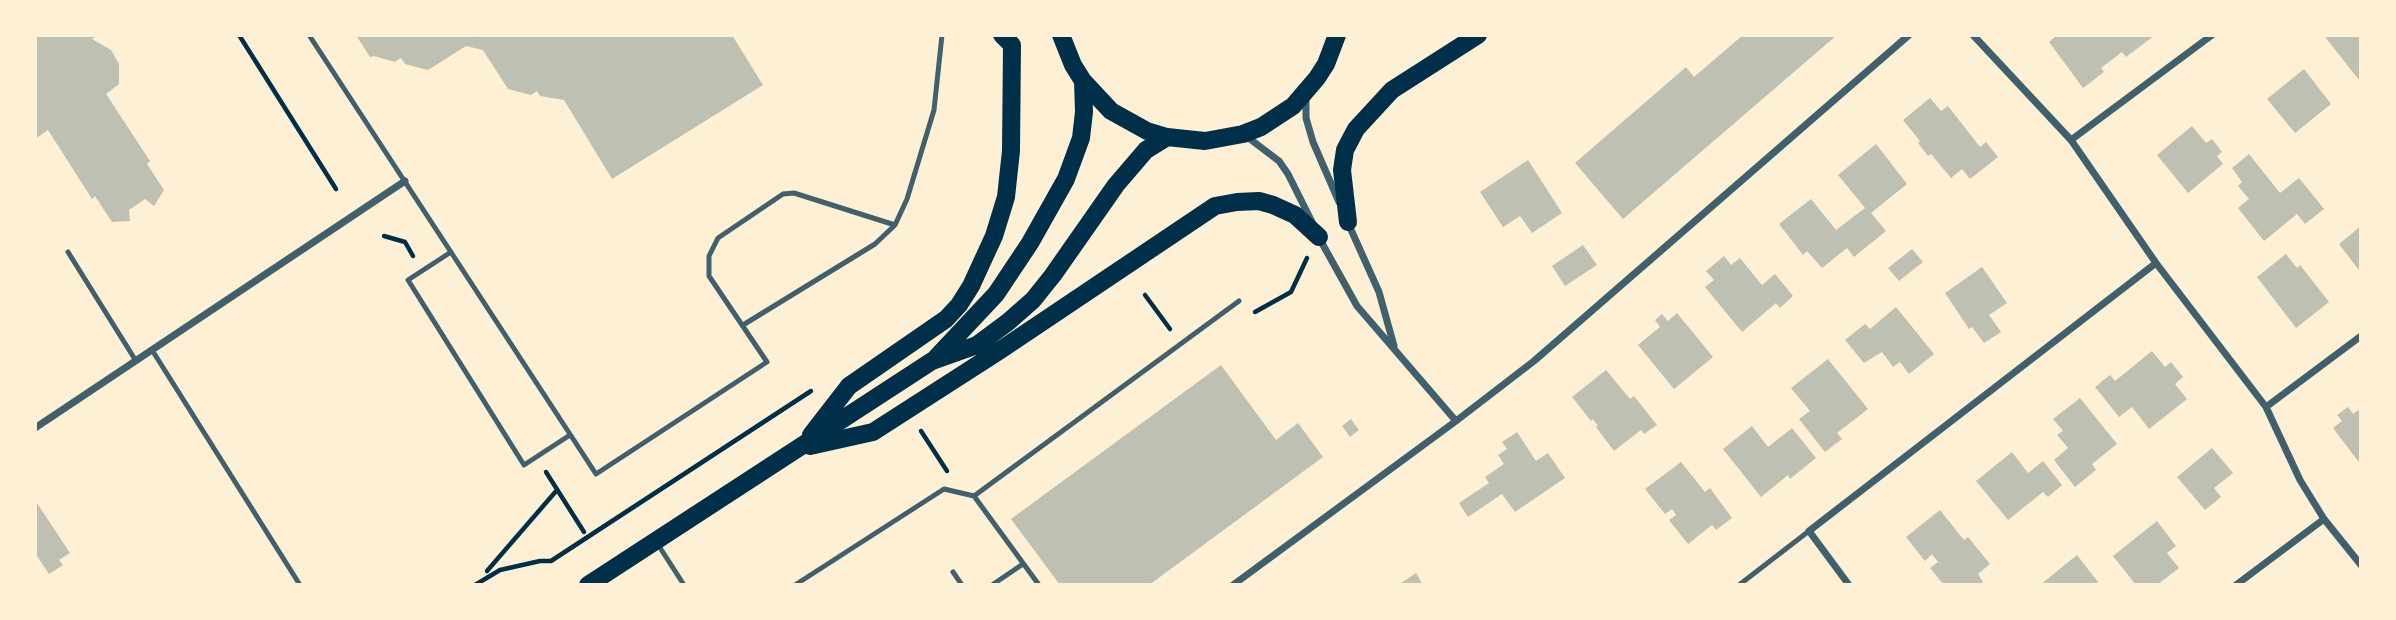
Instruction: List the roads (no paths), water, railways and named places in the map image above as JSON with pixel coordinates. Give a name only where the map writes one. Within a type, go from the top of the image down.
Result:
[{"type":"main road","points":[[800,448],[849,386],[946,319],[971,286],[994,236],[1006,197],[1011,151],[1012,46],[1002,35]]},
{"type":"main road","points":[[1061,35],[1073,65],[1083,81],[1111,111],[1147,131],[1167,137],[1205,141],[1243,134],[1278,117],[1307,92],[1326,64],[1335,42],[1349,35]]},
{"type":"main road","points":[[1348,222],[1342,170],[1345,150],[1356,129],[1392,90],[1478,35]]},
{"type":"main road","points":[[588,585],[932,361],[996,294],[1030,243],[1066,179],[1081,138],[1083,81]]},
{"type":"main road","points":[[932,361],[976,345],[1032,300],[1053,275],[1116,185],[1146,150],[1167,137]]},
{"type":"main road","points":[[800,448],[873,432],[1215,206],[1259,201],[1273,205],[1295,215],[1319,237]]},
{"type":"street","points":[[1233,585],[1534,361],[1909,35]]},
{"type":"street","points":[[1973,35],[2071,140],[2156,263],[2266,407],[2300,480],[2324,519],[2361,565]]},
{"type":"street","points":[[2071,140],[2212,35]]},
{"type":"street","points":[[1307,92],[1306,118],[1313,142],[1379,292],[1395,350]]},
{"type":"street","points":[[1243,134],[1279,161],[1357,306],[1456,421]]},
{"type":"street","points":[[35,428],[405,181]]},
{"type":"street","points":[[1849,585],[1809,531],[2156,263]]},
{"type":"street","points":[[2266,407],[2361,336]]},
{"type":"street","points":[[2236,585],[2324,519]]},
{"type":"lane","points":[[309,35],[596,474],[767,362],[709,276],[709,256],[718,238],[783,194],[794,193],[895,225]]},
{"type":"lane","points":[[743,325],[874,244],[895,225],[907,200],[934,110],[942,35]]},
{"type":"lane","points":[[68,252],[136,360]]},
{"type":"lane","points":[[451,252],[408,280],[524,465],[570,435]]},
{"type":"lane","points":[[974,496],[1239,302]]},
{"type":"lane","points":[[152,350],[300,585]]},
{"type":"lane","points":[[795,585],[944,489],[974,496],[1038,585]]},
{"type":"lane","points":[[1739,585],[1809,531]]},
{"type":"lane","points":[[656,541],[684,585]]},
{"type":"lane","points":[[992,585],[1023,564]]},
{"type":"lane","points":[[953,572],[962,585]]}]
